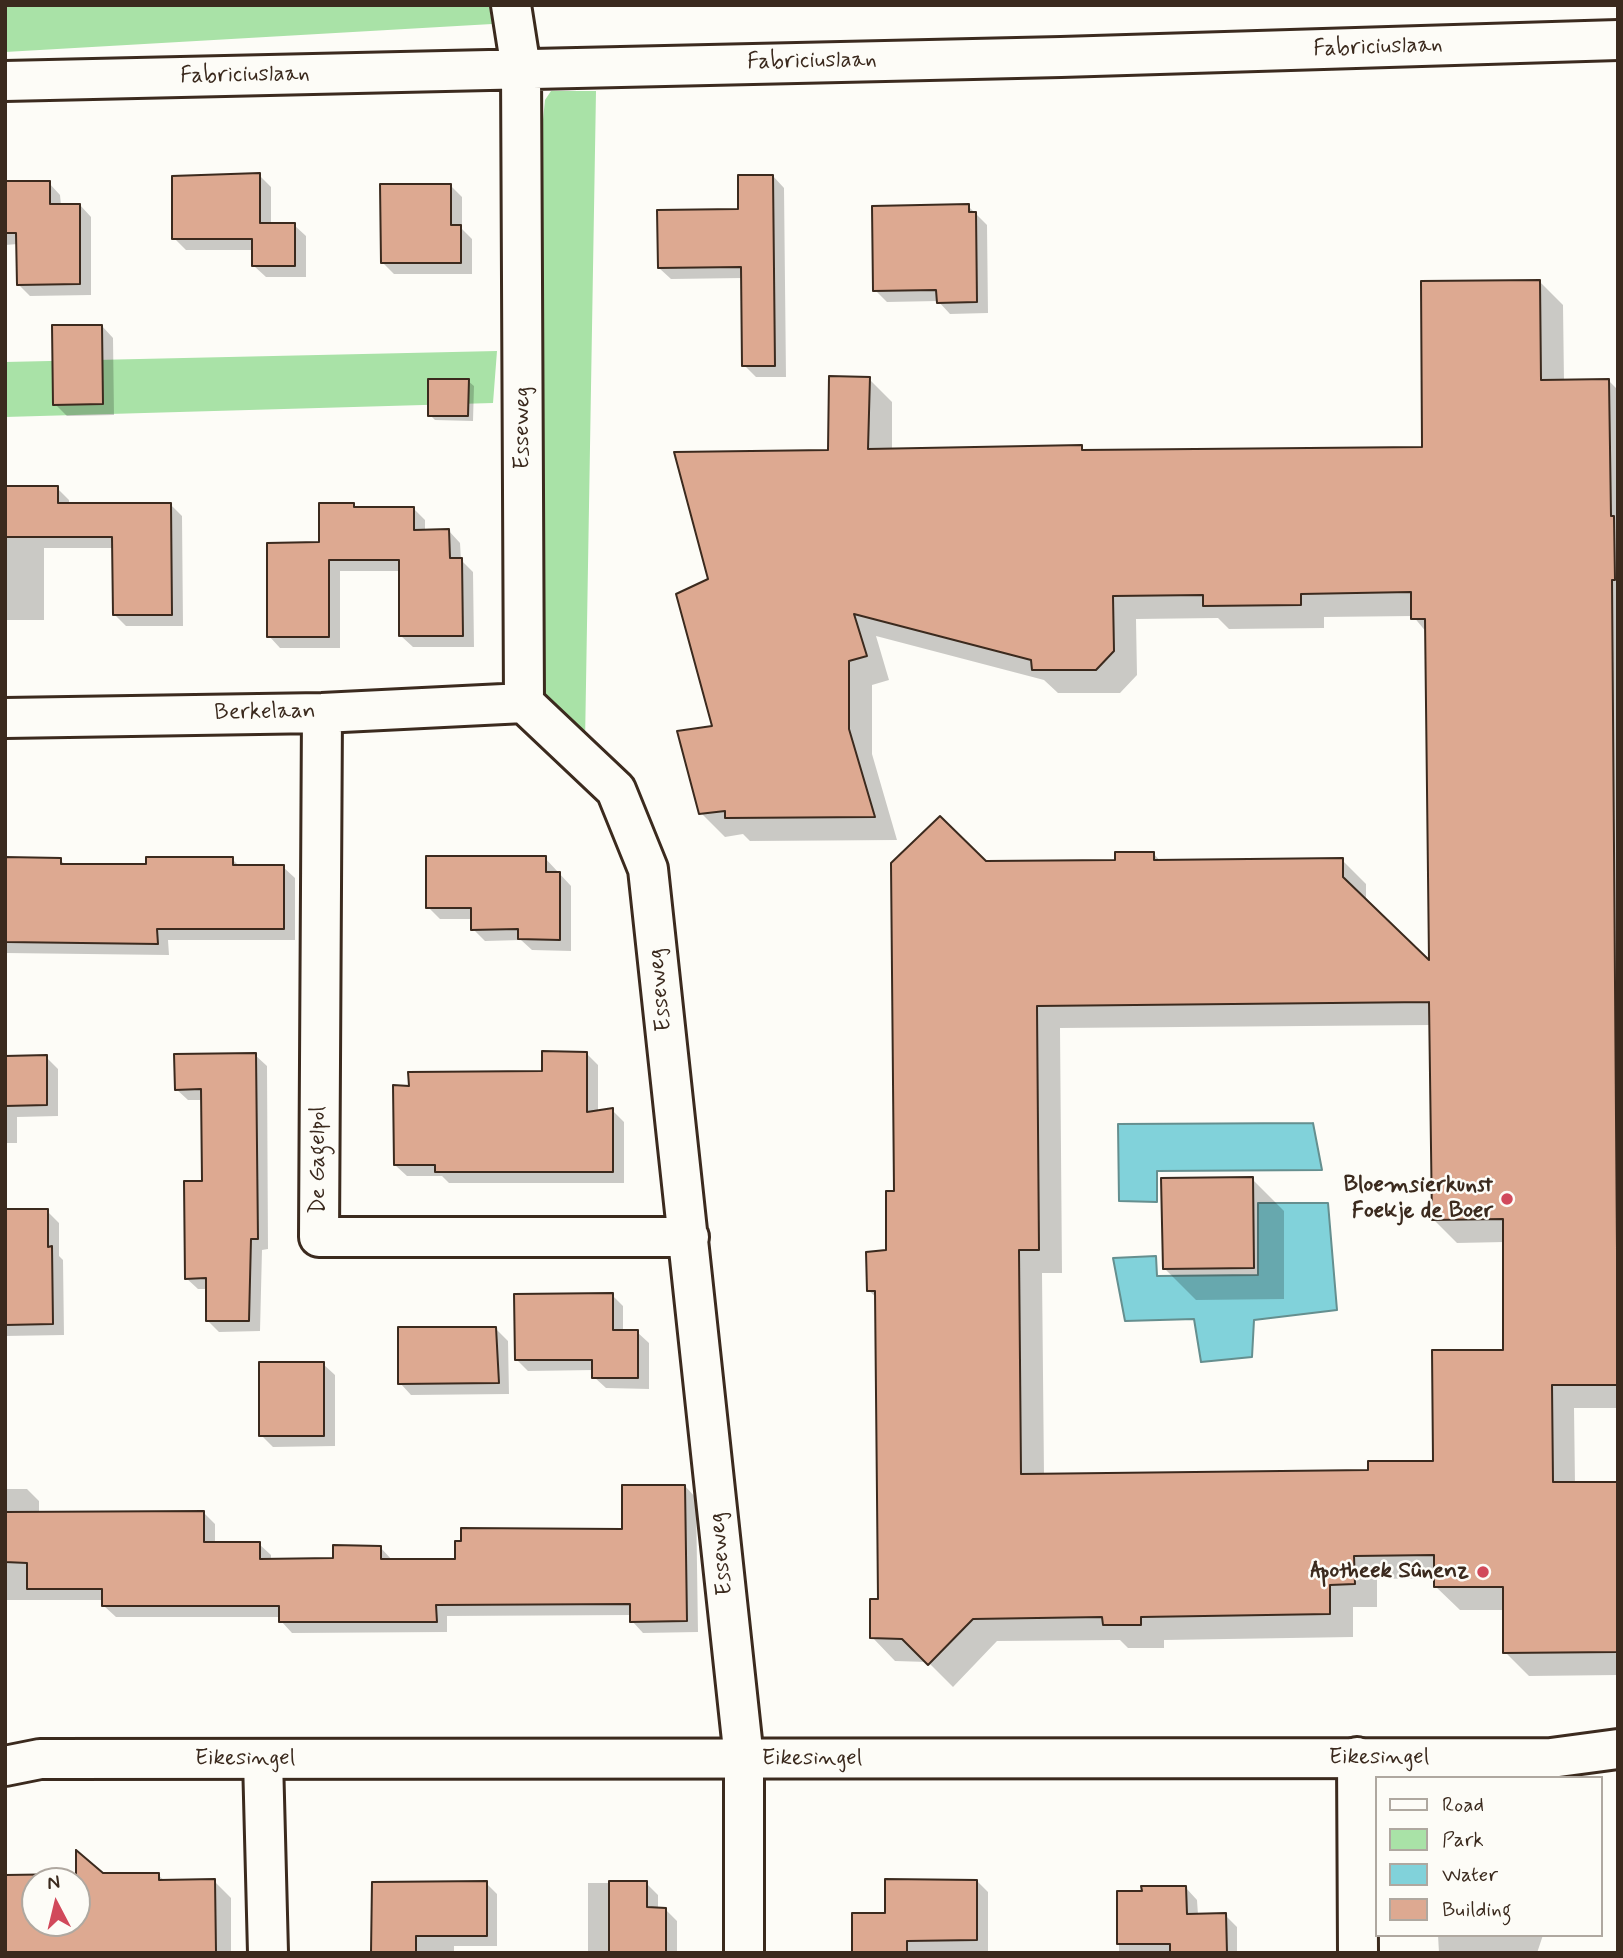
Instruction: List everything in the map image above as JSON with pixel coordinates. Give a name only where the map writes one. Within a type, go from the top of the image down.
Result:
[{"type":"street","name":"Esseweg","points":[[511,5],[522,69],[524,703],[616,790],[648,869],[744,1759],[744,1953]]},
{"type":"street","name":"Fabriciuslaan","points":[[5,81],[1618,40]]},
{"type":"street","name":"Berkelaan","points":[[5,718],[322,713],[524,703]]},
{"type":"street","name":"De Gagelpol","points":[[322,713],[319,1237],[689,1237]]},
{"type":"street","name":"Eikesingel","points":[[5,1766],[40,1759],[1551,1758],[1618,1749]]},
{"type":"street","points":[[1357,1757],[1357,1953]]},
{"type":"street","points":[[263,1759],[268,1953]]},
{"type":"green space","points":[[5,5],[489,5],[492,24],[5,52]]},
{"type":"green space","points":[[551,91],[596,91],[585,743],[544,706],[541,139],[545,100]]},
{"type":"green space","points":[[497,351],[493,403],[5,417],[5,362]]},
{"type":"water","points":[[1313,1123],[1322,1170],[1157,1171],[1157,1202],[1119,1201],[1118,1124]]},
{"type":"water","points":[[1258,1203],[1328,1203],[1337,1310],[1254,1320],[1252,1357],[1201,1362],[1194,1319],[1125,1321],[1113,1258],[1156,1256],[1157,1276],[1258,1275]]},
{"type":"building","points":[[260,173],[260,223],[295,223],[295,266],[252,266],[252,239],[172,239],[172,176]]},
{"type":"building","points":[[738,175],[773,175],[775,366],[742,366],[741,267],[658,268],[657,210],[738,209]]},
{"type":"building","points":[[5,181],[50,181],[50,204],[80,204],[80,284],[17,285],[16,233],[5,233]]},
{"type":"building","points":[[380,184],[451,184],[451,225],[461,225],[461,263],[381,263]]},
{"type":"building","points":[[969,204],[969,212],[976,212],[977,302],[937,303],[936,290],[873,291],[872,206]]},
{"type":"building","points":[[1540,280],[1541,380],[1609,379],[1615,580],[1612,580],[1618,1385],[1552,1385],[1553,1482],[1618,1482],[1618,1652],[1503,1653],[1503,1587],[1434,1587],[1434,1555],[1354,1556],[1355,1584],[1330,1585],[1330,1614],[1141,1617],[1141,1625],[1103,1625],[1102,1617],[973,1619],[928,1665],[902,1639],[870,1638],[870,1599],[878,1599],[875,1291],[867,1291],[866,1252],[886,1250],[886,1191],[894,1191],[891,863],[940,816],[986,861],[1115,860],[1115,852],[1154,852],[1154,860],[1343,858],[1343,877],[1429,960],[1425,619],[1411,619],[1411,592],[1301,594],[1301,605],[1203,606],[1203,595],[1113,596],[1114,651],[1096,670],[1032,670],[1031,660],[854,614],[867,656],[849,661],[849,729],[875,817],[725,818],[725,811],[699,814],[677,731],[712,726],[676,594],[708,579],[674,452],[828,450],[829,376],[870,377],[868,449],[1082,445],[1082,450],[1422,447],[1421,281]],"holes":[[[1429,1002],[1432,1220],[1503,1219],[1503,1350],[1432,1350],[1433,1461],[1368,1461],[1368,1470],[1021,1474],[1019,1250],[1039,1250],[1037,1006]]]},
{"type":"building","points":[[52,325],[102,325],[103,404],[53,405]]},
{"type":"building","points":[[428,379],[469,379],[468,416],[428,416]]},
{"type":"building","points":[[5,486],[58,486],[58,503],[171,503],[172,615],[113,615],[112,537],[5,537]]},
{"type":"building","points":[[319,503],[354,503],[354,507],[414,507],[414,530],[449,529],[450,558],[462,558],[463,636],[399,636],[399,560],[329,560],[329,637],[267,637],[267,543],[319,542]]},
{"type":"building","points":[[426,856],[546,856],[546,872],[560,872],[560,940],[518,939],[518,929],[471,930],[471,908],[426,908]]},
{"type":"building","points":[[5,857],[61,858],[61,864],[146,864],[146,857],[233,857],[233,865],[284,865],[284,929],[157,929],[158,944],[5,942]]},
{"type":"building","points":[[542,1051],[587,1052],[587,1112],[613,1108],[613,1172],[435,1172],[435,1165],[394,1165],[393,1085],[409,1086],[408,1072],[542,1071]]},
{"type":"building","points":[[256,1053],[258,1239],[251,1239],[249,1321],[206,1321],[206,1278],[185,1279],[184,1181],[202,1181],[201,1089],[175,1090],[174,1054]]},
{"type":"building","points":[[47,1055],[47,1105],[5,1106],[5,1056]]},
{"type":"building","points":[[1253,1177],[1254,1268],[1163,1269],[1161,1178]]},
{"type":"building","points":[[5,1209],[48,1209],[48,1247],[52,1246],[53,1324],[5,1325]]},
{"type":"building","points":[[613,1293],[613,1330],[638,1330],[638,1378],[592,1378],[592,1360],[515,1360],[514,1294]]},
{"type":"building","points":[[398,1327],[496,1327],[499,1383],[398,1384]]},
{"type":"building","points":[[259,1362],[324,1362],[324,1436],[259,1436]]},
{"type":"building","points":[[622,1485],[685,1485],[687,1621],[630,1622],[630,1604],[436,1605],[437,1622],[279,1622],[279,1606],[102,1606],[102,1589],[27,1589],[27,1563],[5,1562],[5,1512],[204,1511],[204,1542],[260,1542],[260,1559],[333,1558],[333,1545],[381,1546],[381,1559],[455,1559],[455,1541],[461,1541],[461,1528],[622,1529]]},
{"type":"building","points":[[76,1850],[103,1873],[159,1873],[159,1880],[215,1879],[216,1952],[5,1953],[5,1875],[21,1875],[21,1937],[91,1937],[91,1867],[76,1867]]},
{"type":"building","points":[[885,1879],[977,1880],[977,1940],[907,1941],[907,1953],[852,1953],[852,1913],[885,1913]]},
{"type":"building","points":[[487,1881],[487,1936],[416,1936],[416,1953],[371,1953],[372,1882]]},
{"type":"building","points":[[609,1881],[647,1881],[647,1907],[666,1908],[666,1953],[609,1953]]},
{"type":"building","points":[[1141,1886],[1186,1886],[1187,1914],[1226,1913],[1227,1953],[1170,1953],[1170,1944],[1117,1944],[1117,1891],[1142,1891]]},
{"type":"place","name":"Bloemsierkunst Foekje de Boer","points":[[1507,1199]]},
{"type":"place","name":"Apotheek Sûnenz","points":[[1483,1572]]}]
